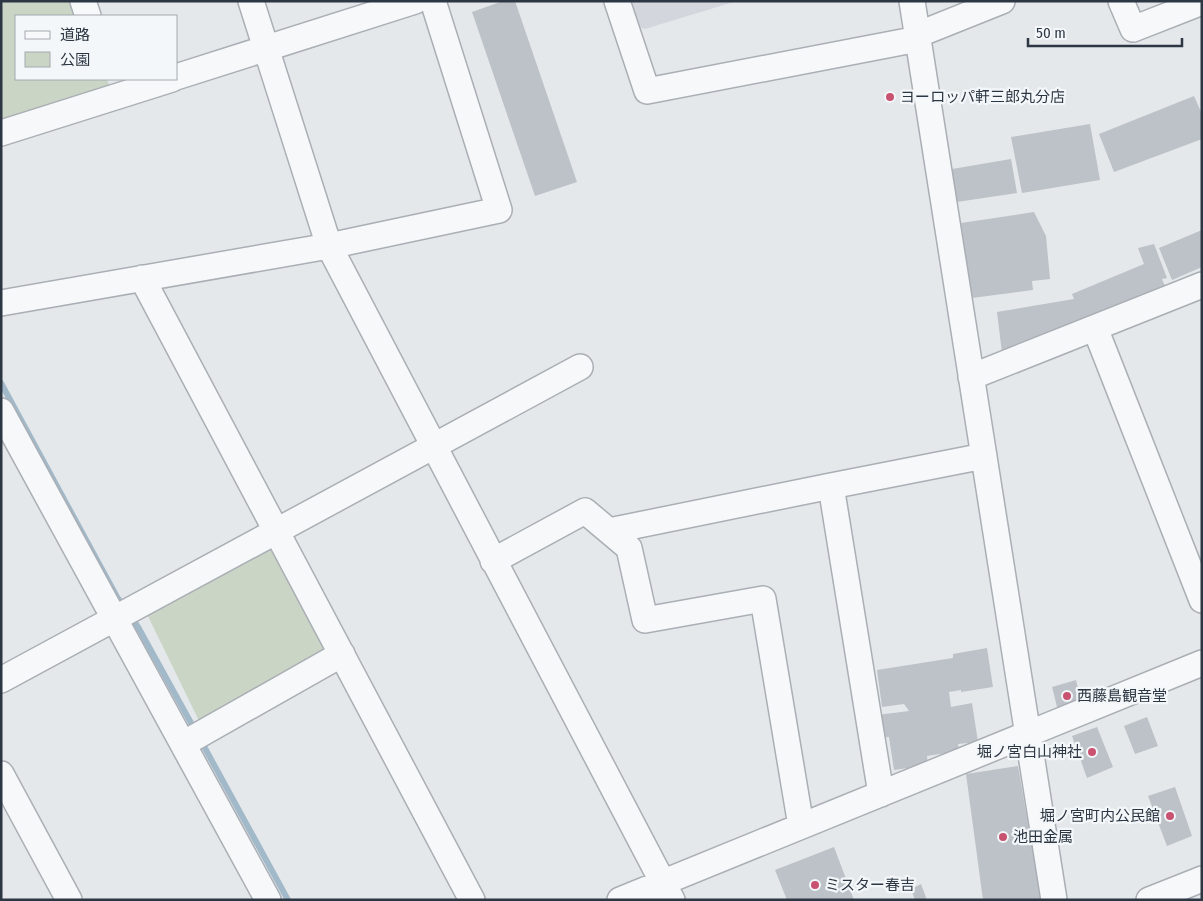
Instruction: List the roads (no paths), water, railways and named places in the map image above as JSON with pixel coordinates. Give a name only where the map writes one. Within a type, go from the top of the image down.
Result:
[{"type":"street","points":[[83,1],[88,15]]},
{"type":"street","points":[[251,1],[329,246],[668,891]]},
{"type":"street","points":[[178,76],[415,1]]},
{"type":"street","points":[[1,303],[329,246],[499,210],[433,1]]},
{"type":"street","points":[[617,1],[647,91],[918,37],[1002,1]]},
{"type":"street","points":[[912,1],[1054,900]]},
{"type":"street","points":[[1121,1],[1133,29],[1202,2]]},
{"type":"street","points":[[1,133],[111,88],[165,80]]},
{"type":"street","points":[[142,278],[472,900]]},
{"type":"street","points":[[971,377],[1095,328],[1200,290]]},
{"type":"street","points":[[1095,328],[1202,600]]},
{"type":"street","points":[[1,680],[580,367]]},
{"type":"street","points":[[1,411],[268,900]]},
{"type":"street","points":[[609,531],[984,456]]},
{"type":"street","points":[[831,486],[881,794]]},
{"type":"street","points":[[493,561],[585,511],[629,548],[645,620],[763,599],[801,826]]},
{"type":"street","points":[[183,744],[342,654]]},
{"type":"street","points":[[620,900],[668,891],[801,826],[1202,663]]},
{"type":"street","points":[[1,774],[69,900]]},
{"type":"street","points":[[1149,900],[1202,879]]},
{"type":"waterway","points":[[1,383],[117,597],[125,608]]},
{"type":"waterway","points":[[131,617],[196,732]]},
{"type":"waterway","points":[[201,741],[288,900]]},
{"type":"place","name":"ヨーロッパ軒三郎丸分店","points":[[890,97]]},
{"type":"place","name":"西藤島観音堂","points":[[1067,696]]},
{"type":"place","name":"堀ノ宮白山神社","points":[[1092,752]]},
{"type":"place","name":"堀ノ宮町内公民館","points":[[1170,816]]},
{"type":"place","name":"池田金属","points":[[1003,837]]},
{"type":"place","name":"ミスター春吉","points":[[815,885]]}]
